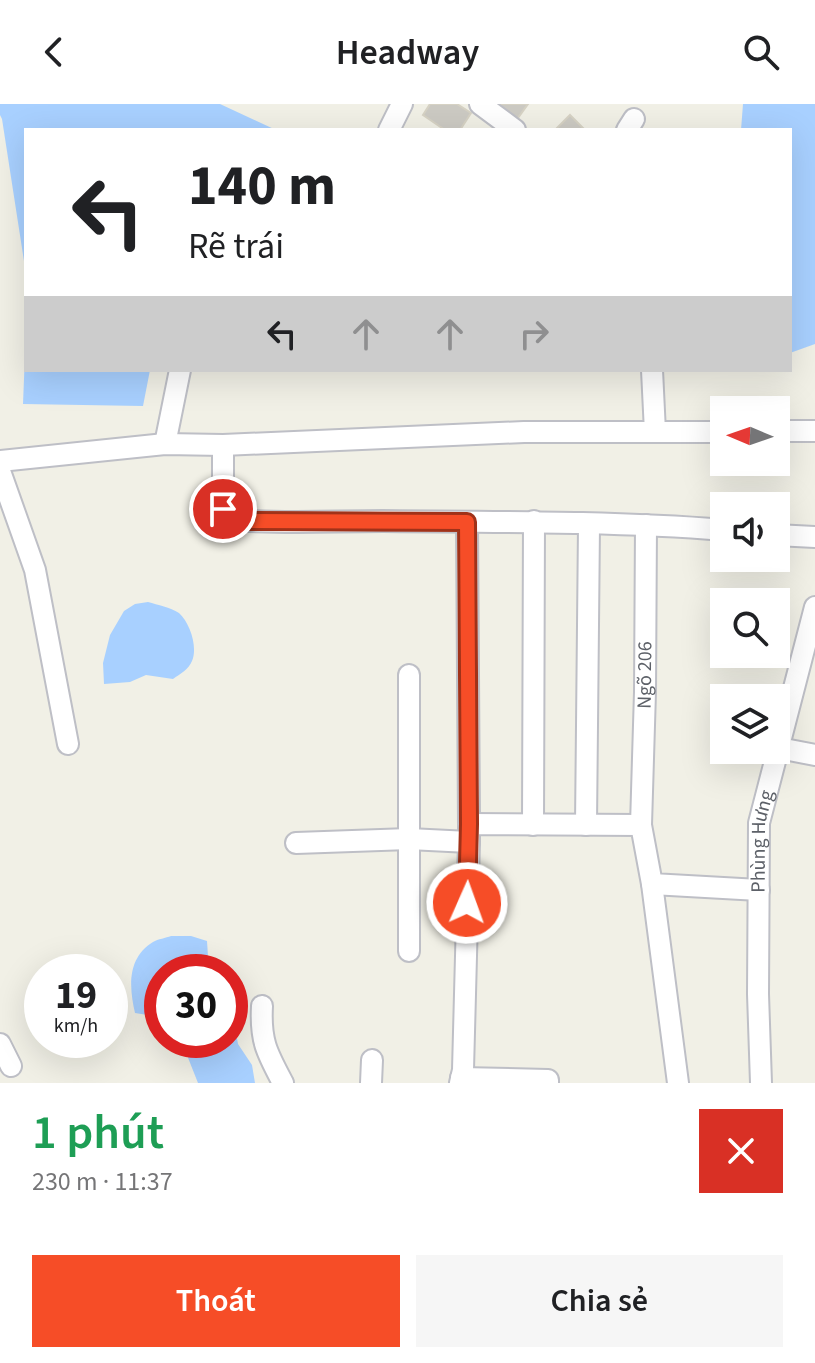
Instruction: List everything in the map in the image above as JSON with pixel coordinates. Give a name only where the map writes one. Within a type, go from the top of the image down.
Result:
[{"type":"street","points":[[390,128],[402,104]]},
{"type":"street","points":[[480,104],[512,128]]},
{"type":"street","points":[[165,444],[180,372]]},
{"type":"street","points":[[652,372],[655,432]]},
{"type":"street","points":[[790,431],[815,431]]},
{"type":"street","points":[[0,461],[165,444],[223,445],[524,432],[710,432]]},
{"type":"street","points":[[223,445],[223,509],[231,520],[534,521],[710,529]]},
{"type":"street","points":[[0,471],[35,570],[68,744]]},
{"type":"street","points":[[533,825],[534,521]]},
{"type":"street","points":[[467,522],[469,833],[461,1080],[548,1080],[548,1083]]},
{"type":"street","points":[[586,825],[589,525]]},
{"type":"street","name":"Ngõ 206","points":[[646,525],[641,825],[652,884],[678,1083]]},
{"type":"street","points":[[790,536],[815,537]]},
{"type":"street","name":"Phùng Hưng","points":[[790,705],[815,607]]},
{"type":"street","points":[[409,675],[409,951]]},
{"type":"street","points":[[790,750],[815,755]]},
{"type":"street","name":"Phùng Hưng","points":[[761,1083],[759,823],[775,764]]},
{"type":"street","points":[[296,843],[409,839],[533,825],[641,825]]},
{"type":"street","points":[[652,884],[759,890]]},
{"type":"street","points":[[262,1006],[263,1042],[283,1083]]},
{"type":"street","points":[[0,1044],[11,1066]]},
{"type":"street","points":[[371,1083],[372,1060]]},
{"type":"water","points":[[0,104],[220,104],[272,128],[24,128],[24,261]]},
{"type":"water","points":[[743,104],[815,104],[815,344],[792,352],[792,128],[741,128]]},
{"type":"water","points":[[24,372],[150,372],[143,406],[23,404]]},
{"type":"water","points":[[148,602],[172,609],[183,617],[193,642],[191,664],[173,679],[146,675],[130,682],[104,684],[103,663],[110,635],[124,611],[135,604]]},
{"type":"water","points":[[171,936],[191,936],[207,941],[208,954],[144,954],[144,1014],[135,1013],[131,983],[134,965],[138,956],[155,941]]},
{"type":"water","points":[[188,1058],[247,1058],[252,1065],[255,1083],[198,1083]]},
{"type":"building","points":[[430,104],[457,104],[471,113],[461,128],[442,128],[423,115]]},
{"type":"building","points":[[490,104],[528,104],[515,122]]},
{"type":"building","points":[[570,115],[583,128],[557,128]]},
{"type":"route","points":[[223,509],[226,517],[238,521],[467,522],[467,903]]}]
